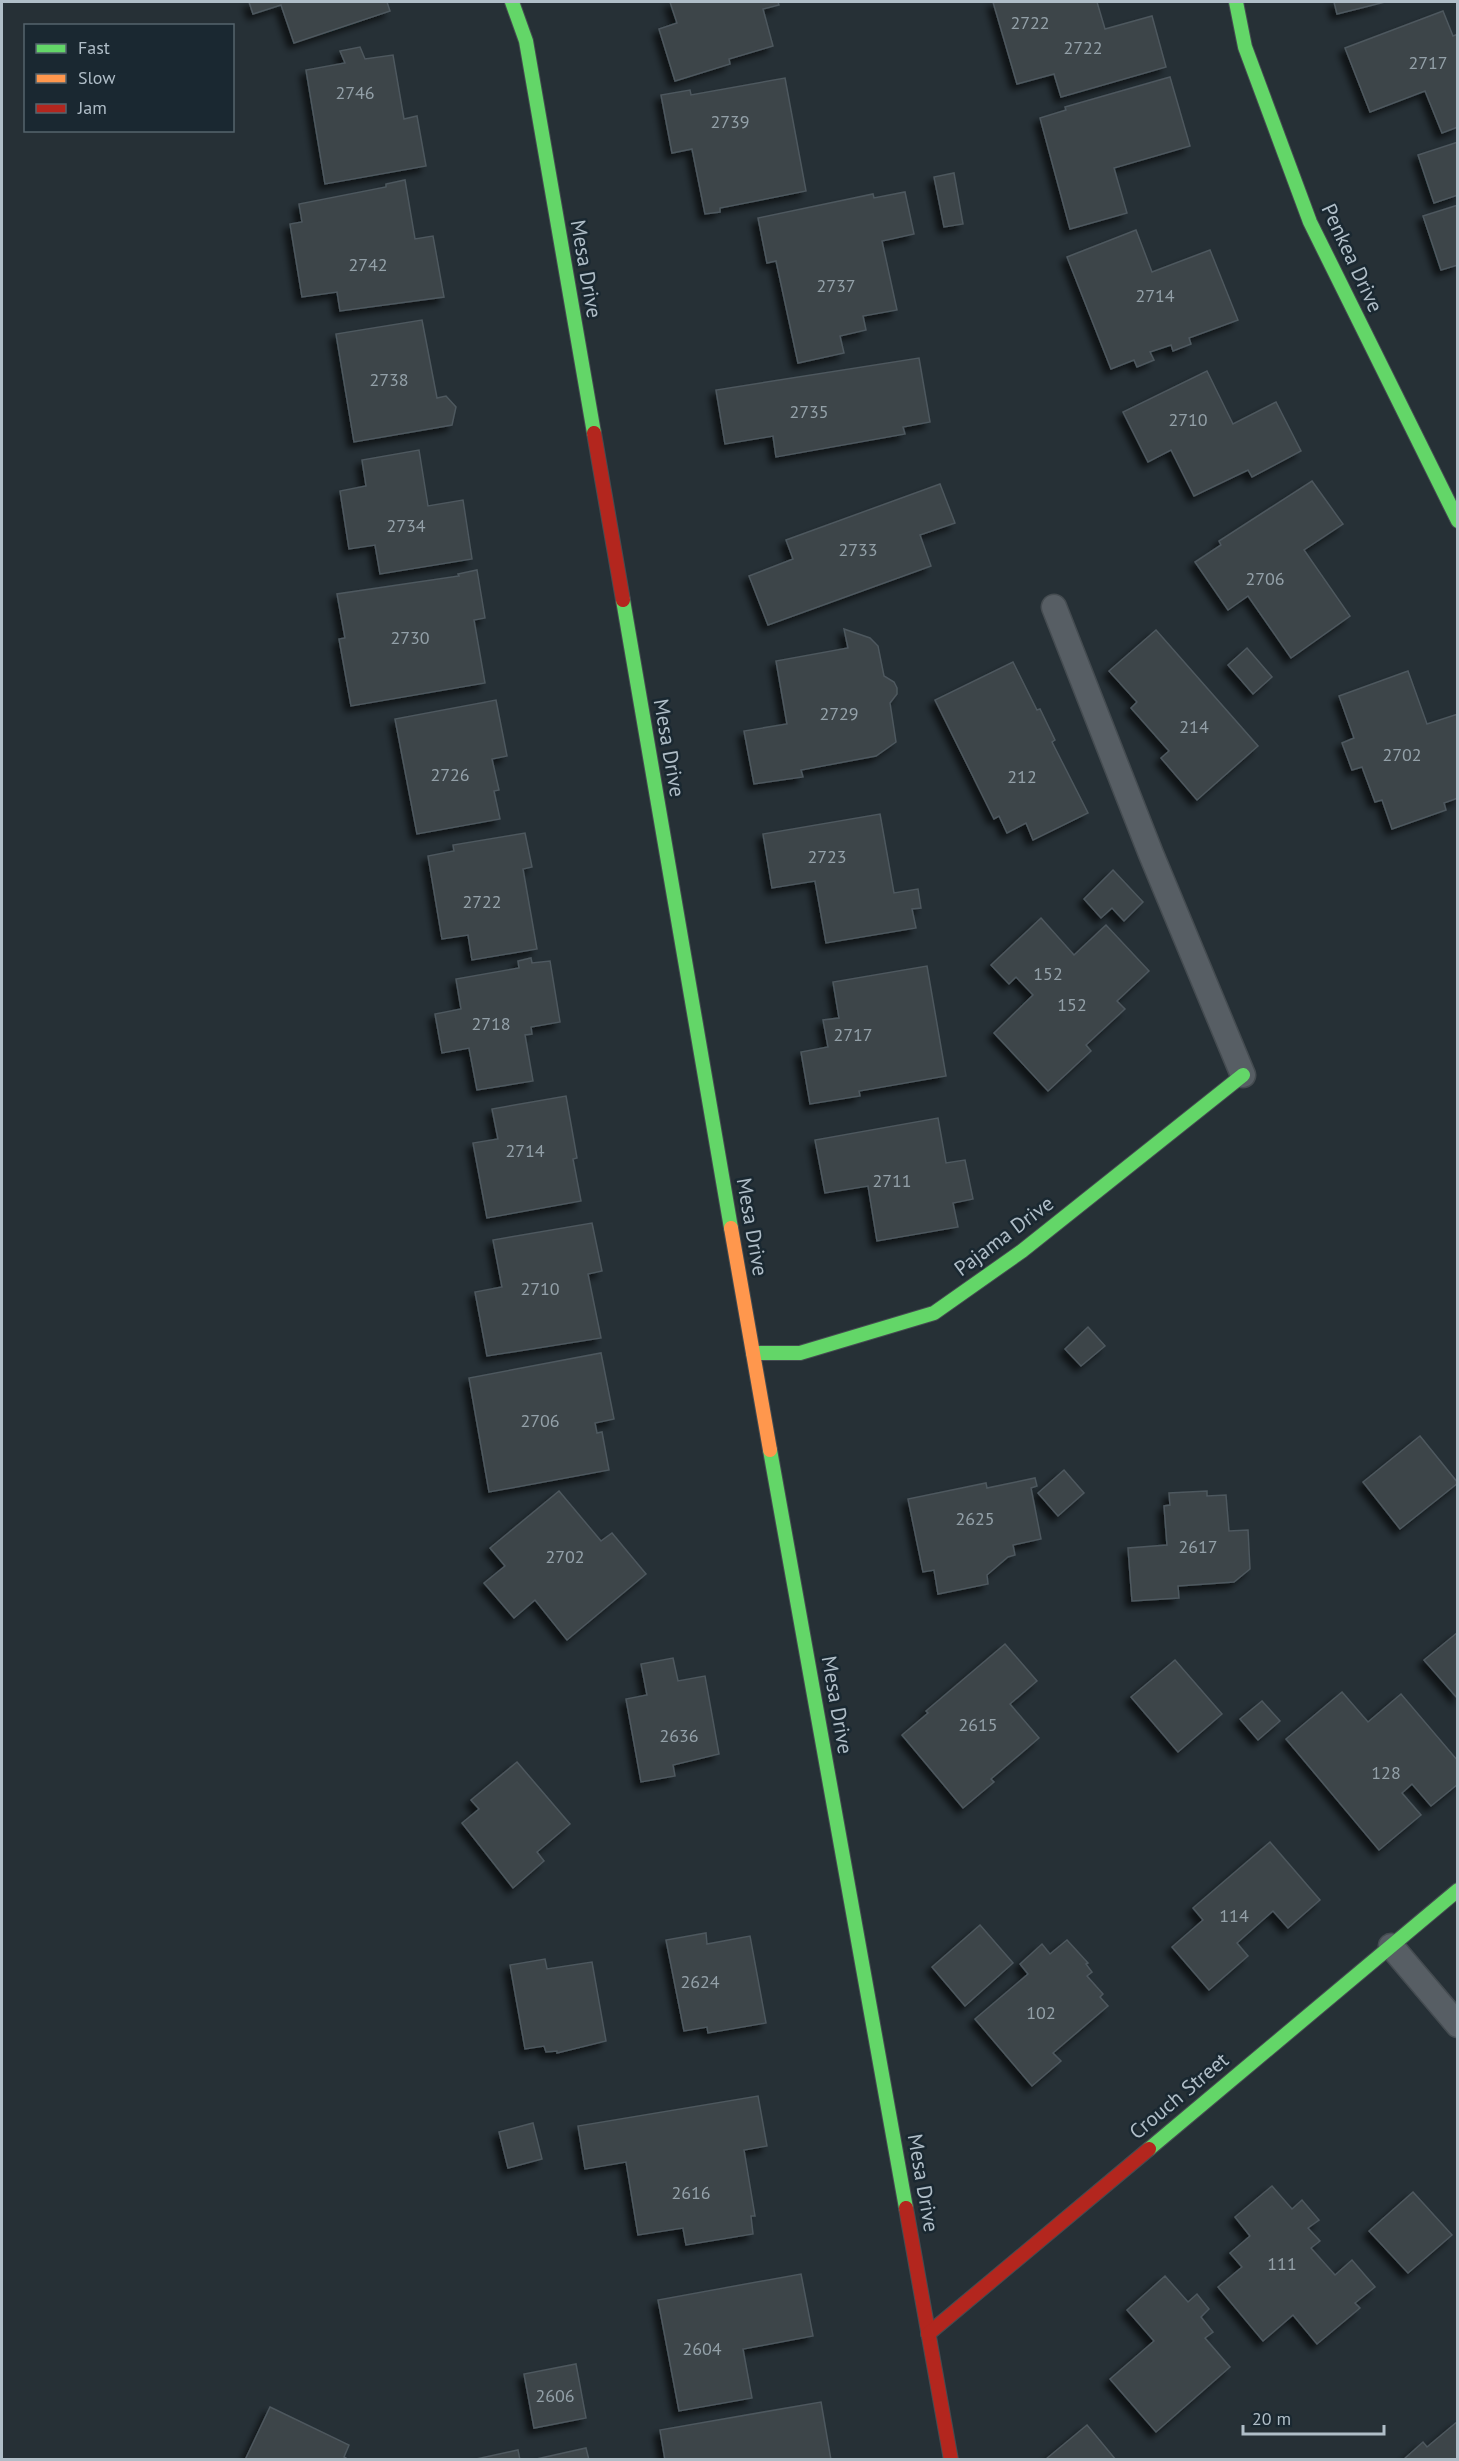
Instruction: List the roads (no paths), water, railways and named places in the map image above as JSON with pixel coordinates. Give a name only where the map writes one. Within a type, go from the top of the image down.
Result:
[{"type":"main road","name":"Mesa Drive","points":[[512,2],[525,41],[753,1353],[951,2460]]},
{"type":"main road","name":"Penkea Drive","points":[[1236,2],[1245,47],[1310,222],[1458,521]]},
{"type":"main road","name":"Pajama Drive","points":[[753,1353],[800,1353],[934,1313],[1023,1251],[1243,1075]]},
{"type":"main road","name":"Crouch Street","points":[[928,2334],[1458,1890]]},
{"type":"lane","points":[[1054,607],[1150,854],[1243,1075]]},
{"type":"lane","points":[[1391,1946],[1458,2025]]}]
